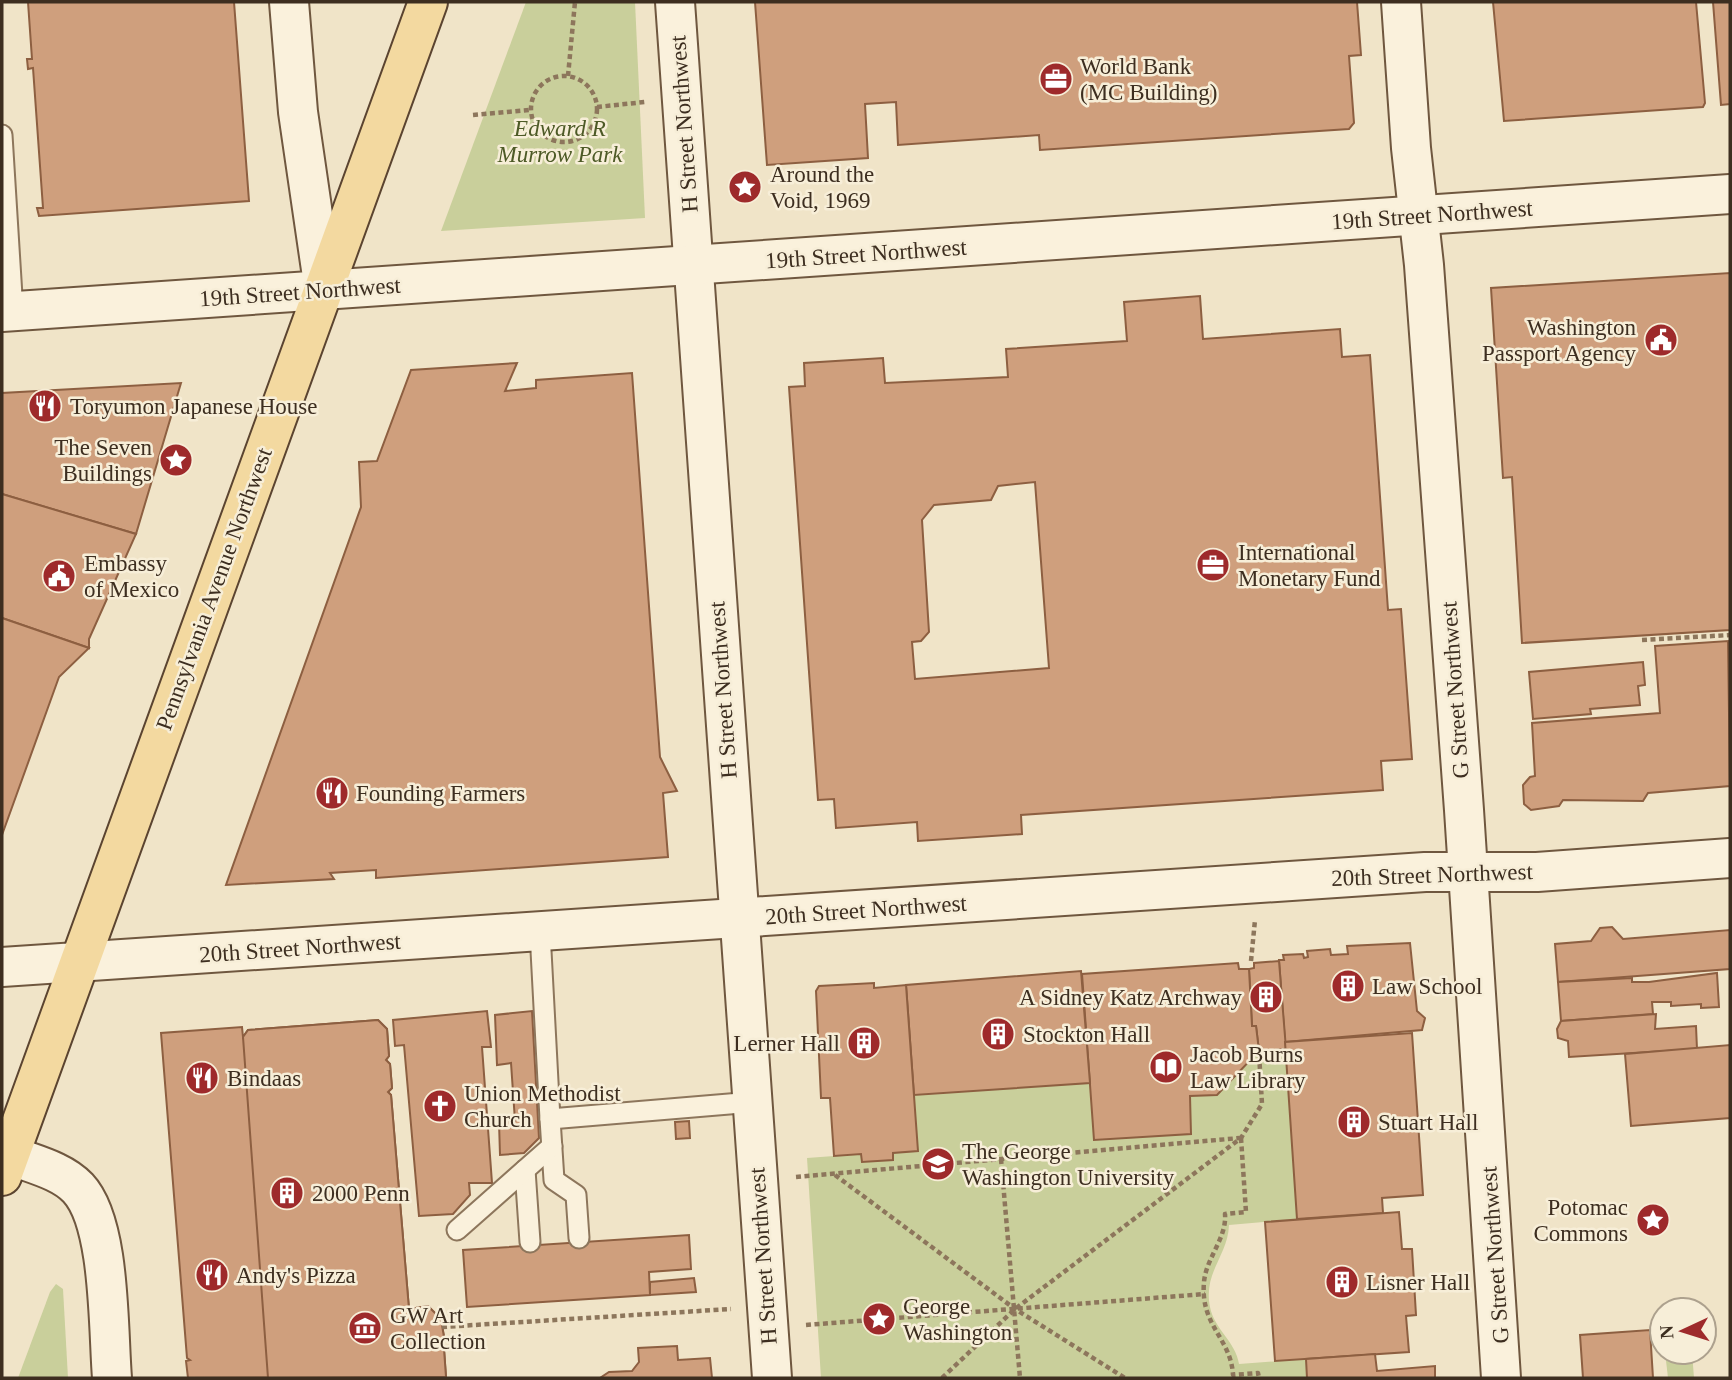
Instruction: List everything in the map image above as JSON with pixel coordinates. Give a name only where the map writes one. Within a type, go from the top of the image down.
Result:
[{"type":"main road","name":"Pennsylvania Avenue Northwest","points":[[6,1165],[428,2]]},
{"type":"street","points":[[289,2],[298,112],[324,290]]},
{"type":"street","name":"H Street Northwest","points":[[675,2],[772,1378]]},
{"type":"street","name":"G Street Northwest","points":[[1401,2],[1468,872],[1501,1378]]},
{"type":"street","name":"19th Street Northwest","points":[[7,312],[1730,194]]},
{"type":"street","name":"20th Street Northwest","points":[[2,967],[1425,872],[1537,872],[1730,858]]},
{"type":"street","points":[[6,1165],[64,1177],[88,1202],[100,1237],[112,1378]]},
{"type":"lane","points":[[2,135],[7,312]]},
{"type":"lane","points":[[540,932],[554,1180],[576,1195],[579,1238]]},
{"type":"lane","points":[[550,1119],[753,1102]]},
{"type":"lane","points":[[457,1230],[552,1146]]},
{"type":"lane","points":[[525,1170],[530,1242]]},
{"type":"path","points":[[568,76],[575,2]]},
{"type":"path","points":[[568,76],[589,87],[597,107],[592,127],[576,140],[565,142],[545,137],[532,120],[530,110],[535,91],[542,83],[551,78],[568,76]]},
{"type":"path","points":[[597,107],[647,102]]},
{"type":"path","points":[[473,115],[530,110]]},
{"type":"path","points":[[1642,639],[1730,635]]},
{"type":"path","points":[[1251,961],[1256,911]]},
{"type":"path","points":[[942,1378],[1015,1309],[1241,1138],[1262,1104],[1259,1053]]},
{"type":"path","points":[[795,1177],[1241,1138]]},
{"type":"path","points":[[1241,1138],[1246,1212],[1225,1214],[1226,1224],[1204,1281],[1206,1317],[1232,1356],[1234,1374],[1258,1373],[1259,1378]]},
{"type":"path","points":[[1002,1159],[1020,1378]]},
{"type":"path","points":[[834,1175],[1015,1309],[1125,1378]]},
{"type":"path","points":[[806,1325],[1205,1294]]},
{"type":"path","points":[[442,1327],[766,1307]]},
{"type":"green space","name":"Edward R Murrow Park","points":[[526,2],[635,2],[645,218],[441,231]]},
{"type":"green space","points":[[1286,1049],[1298,1219],[1229,1225],[1209,1295],[1212,1315],[1234,1349],[1239,1364],[1306,1359],[1307,1378],[821,1378],[807,1158],[861,1154],[862,1162],[893,1153],[918,1151],[914,1095],[1090,1083],[1094,1140],[1190,1096],[1217,1095],[1259,1051]]},
{"type":"green space","points":[[56,1284],[63,1289],[68,1378],[18,1378],[50,1292]]},
{"type":"green space","points":[[1667,1366],[1693,1366],[1694,1378],[1668,1378]]},
{"type":"building","points":[[28,2],[234,2],[249,201],[39,216],[37,208],[43,208],[33,68],[28,69],[27,59],[32,59]]},
{"type":"building","name":"World Bank (MC Building)","points":[[755,2],[1357,2],[1361,55],[1349,56],[1354,123],[1349,129],[1040,150],[1039,135],[898,145],[896,102],[865,104],[868,158],[767,165]]},
{"type":"building","points":[[1493,2],[1696,2],[1705,103],[1703,107],[1504,121]]},
{"type":"building","points":[[1713,2],[1730,2],[1730,104],[1721,105]]},
{"type":"building","points":[[1730,273],[1730,630],[1522,643],[1512,477],[1503,478],[1491,288]]},
{"type":"building","name":"International Monetary Fund","points":[[1200,296],[1203,339],[1340,329],[1342,357],[1370,355],[1388,610],[1401,609],[1412,759],[1381,761],[1383,790],[1021,815],[1022,834],[918,841],[917,822],[836,828],[834,799],[818,800],[789,387],[805,386],[804,363],[883,358],[885,383],[1008,377],[1006,349],[1127,341],[1124,302]],"holes":[[[1035,482],[1049,668],[915,679],[912,642],[921,641],[929,632],[922,520],[934,505],[991,500],[998,486]]]},
{"type":"building","points":[[517,363],[505,391],[536,388],[536,380],[632,373],[660,757],[677,791],[663,793],[668,857],[376,878],[376,870],[330,873],[334,879],[226,885],[361,507],[359,462],[377,461],[411,370]]},
{"type":"building","points":[[181,383],[136,534],[2,494],[2,393]]},
{"type":"building","name":"Embassy of Mexico","points":[[2,494],[136,534],[89,639],[89,648],[2,618]]},
{"type":"building","points":[[2,618],[89,648],[59,677],[2,835]]},
{"type":"building","points":[[1728,641],[1730,786],[1648,793],[1643,801],[1563,800],[1559,806],[1531,810],[1524,804],[1523,785],[1530,777],[1535,776],[1532,723],[1660,713],[1655,646]]},
{"type":"building","points":[[1643,662],[1645,685],[1638,686],[1640,705],[1590,709],[1591,714],[1533,719],[1529,672]]},
{"type":"building","points":[[1612,927],[1623,939],[1730,930],[1730,969],[1558,982],[1555,944],[1591,941],[1600,928]]},
{"type":"building","name":"Law School","points":[[1410,943],[1417,1011],[1425,1018],[1422,1030],[1285,1042],[1279,960],[1284,960],[1283,955],[1303,954],[1304,958],[1308,957],[1307,951],[1330,949],[1331,955],[1348,954],[1347,946]]},
{"type":"building","name":"A Sidney Katz Archway","points":[[1279,961],[1286,1049],[1259,1051],[1256,1026],[1252,1026],[1249,969],[1254,968],[1254,963]]},
{"type":"building","name":"Jacob Burns Law Library","points":[[1238,963],[1239,969],[1249,969],[1252,1026],[1256,1026],[1259,1051],[1217,1095],[1190,1096],[1191,1134],[1094,1140],[1082,974]]},
{"type":"building","name":"Stockton Hall","points":[[1081,971],[1090,1083],[914,1095],[906,985]]},
{"type":"building","points":[[1717,973],[1719,1007],[1701,1008],[1701,1004],[1671,1006],[1671,1002],[1652,1002],[1653,1014],[1561,1021],[1558,982],[1632,978],[1632,982],[1649,982]]},
{"type":"building","name":"Lerner Hall","points":[[874,983],[874,988],[906,985],[918,1151],[893,1153],[893,1160],[862,1162],[861,1154],[834,1156],[830,1098],[821,1098],[816,991],[819,986]]},
{"type":"building","points":[[487,1011],[491,1047],[482,1047],[492,1183],[469,1183],[470,1195],[453,1214],[419,1216],[404,1045],[395,1046],[393,1020]]},
{"type":"building","points":[[532,1011],[539,1138],[524,1153],[500,1155],[499,1122],[515,1121],[511,1063],[497,1065],[495,1015]]},
{"type":"building","points":[[1656,1014],[1655,1029],[1696,1026],[1697,1049],[1569,1057],[1568,1041],[1558,1038],[1557,1029],[1561,1021]]},
{"type":"building","name":"2000 Penn","points":[[378,1020],[387,1029],[389,1056],[386,1060],[390,1064],[392,1088],[388,1092],[391,1095],[409,1309],[428,1306],[441,1319],[444,1337],[441,1345],[444,1349],[446,1377],[188,1378],[186,1361],[190,1360],[187,1358],[161,1033],[242,1027],[243,1037],[248,1030]]},
{"type":"building","name":"2000 Penn","points":[[378,1020],[387,1029],[389,1056],[386,1060],[390,1064],[392,1088],[388,1092],[391,1095],[409,1309],[428,1306],[441,1319],[444,1337],[441,1345],[444,1349],[446,1377],[268,1378],[243,1037],[248,1030]]},
{"type":"building","name":"Stuart Hall","points":[[1412,1033],[1423,1195],[1382,1198],[1383,1213],[1297,1219],[1285,1042]]},
{"type":"building","points":[[1730,1045],[1730,1118],[1631,1126],[1625,1054]]},
{"type":"building","points":[[689,1121],[690,1138],[676,1139],[675,1122]]},
{"type":"building","name":"Lisner Hall","points":[[1399,1212],[1402,1249],[1412,1249],[1416,1315],[1406,1316],[1409,1352],[1275,1361],[1265,1222]]},
{"type":"building","points":[[689,1235],[691,1269],[649,1272],[650,1295],[467,1307],[463,1250]]},
{"type":"building","points":[[694,1278],[696,1292],[650,1295],[650,1282]]},
{"type":"building","points":[[1648,1330],[1648,1366],[1652,1366],[1653,1378],[1583,1378],[1580,1335]]},
{"type":"building","points":[[677,1346],[678,1360],[710,1358],[712,1378],[600,1378],[609,1372],[632,1371],[639,1362],[638,1348]]},
{"type":"building","points":[[1375,1354],[1377,1371],[1435,1366],[1435,1378],[1307,1378],[1306,1359]]},
{"type":"place","name":"World Bank (MC Building)","points":[[1056,79]]},
{"type":"place","name":"Around the Void, 1969","points":[[745,187]]},
{"type":"place","name":"Washington Passport Agency","points":[[1661,340]]},
{"type":"place","name":"Toryumon Japanese House","points":[[45,406]]},
{"type":"place","name":"The Seven Buildings","points":[[176,460]]},
{"type":"place","name":"International Monetary Fund","points":[[1213,565]]},
{"type":"place","name":"Embassy of Mexico","points":[[59,576]]},
{"type":"place","name":"Founding Farmers","points":[[332,793]]},
{"type":"place","name":"Law School","points":[[1348,986]]},
{"type":"place","name":"A Sidney Katz Archway","points":[[1266,997]]},
{"type":"place","name":"Stockton Hall","points":[[998,1034]]},
{"type":"place","name":"Lerner Hall","points":[[864,1043]]},
{"type":"place","name":"Jacob Burns Law Library","points":[[1166,1067]]},
{"type":"place","name":"Bindaas","points":[[202,1078]]},
{"type":"place","name":"Union Methodist Church","points":[[440,1106]]},
{"type":"place","name":"Stuart Hall","points":[[1354,1122]]},
{"type":"place","name":"The George Washington University","points":[[938,1164]]},
{"type":"place","name":"2000 Penn","points":[[287,1193]]},
{"type":"place","name":"Potomac Commons","points":[[1653,1220]]},
{"type":"place","name":"Andy's Pizza","points":[[212,1275]]},
{"type":"place","name":"Lisner Hall","points":[[1342,1282]]},
{"type":"place","name":"George Washington","points":[[879,1319]]},
{"type":"place","name":"GW Art Collection","points":[[365,1328]]}]
